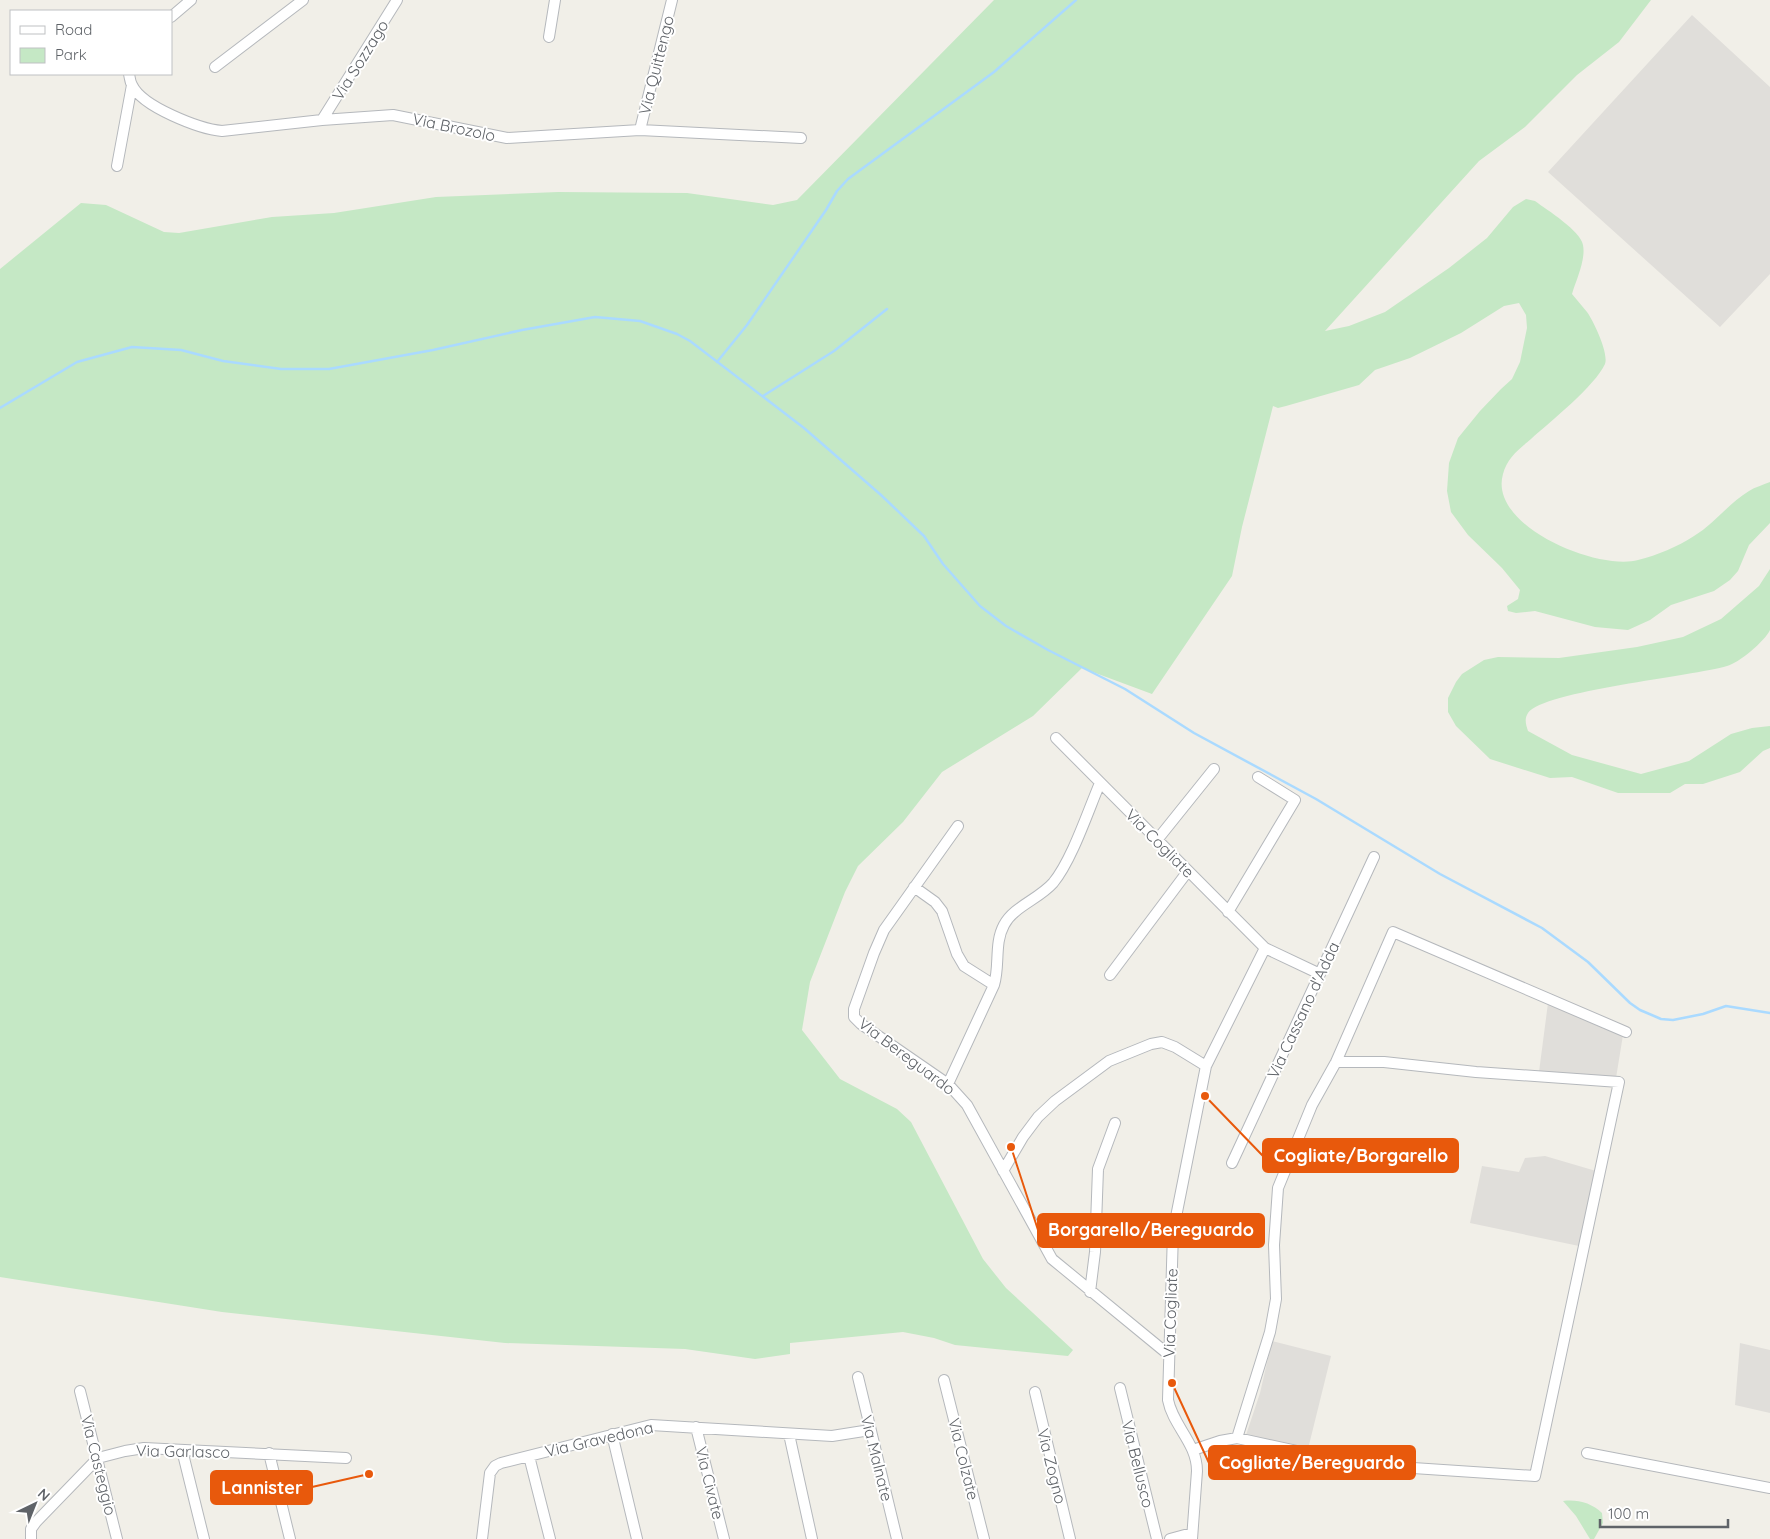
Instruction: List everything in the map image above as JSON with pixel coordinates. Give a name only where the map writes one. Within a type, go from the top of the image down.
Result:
[{"type":"street","points":[[172,16],[191,0]]},
{"type":"street","points":[[215,66],[303,0]]},
{"type":"street","name":"Via Sozzago","points":[[322,120],[397,0]]},
{"type":"street","points":[[549,37],[556,0]]},
{"type":"street","name":"Via Quittengo","points":[[640,130],[672,0]]},
{"type":"street","points":[[117,166],[132,85],[129,75]]},
{"type":"street","name":"Via Brozolo","points":[[132,85],[142,97],[155,106],[184,121],[208,130],[222,131],[322,120],[393,115],[507,138],[640,130],[801,138]]},
{"type":"street","name":"Via Cogliate","points":[[1056,738],[1265,948],[1320,974]]},
{"type":"street","points":[[1157,840],[1214,769]]},
{"type":"street","points":[[1228,912],[1295,800],[1258,777]]},
{"type":"street","points":[[948,1084],[994,985],[997,974],[999,938],[1003,926],[1010,916],[1040,895],[1055,880],[1071,850],[1100,783]]},
{"type":"street","name":"Via Bereguardo","points":[[958,826],[882,934],[854,1009],[854,1017],[861,1024],[948,1084],[965,1102],[1050,1256],[1090,1292],[1169,1355]]},
{"type":"street","name":"Via Cassano d'Adda","points":[[1232,1163],[1374,857]]},
{"type":"street","points":[[1110,975],[1188,871]]},
{"type":"street","points":[[914,887],[933,901],[942,911],[957,956],[964,966],[994,985]]},
{"type":"street","points":[[1237,1438],[1270,1332],[1276,1299],[1274,1215],[1278,1188],[1312,1105],[1336,1062],[1394,932],[1626,1032]]},
{"type":"street","name":"Via Cogliate","points":[[1192,1536],[1197,1471],[1193,1450],[1169,1404],[1167,1392],[1174,1222],[1206,1066],[1265,948]]},
{"type":"street","points":[[1003,1171],[1023,1137],[1038,1117],[1055,1101],[1108,1061],[1162,1042],[1175,1047],[1206,1066]]},
{"type":"street","points":[[1193,1450],[1220,1440],[1237,1438],[1320,1456],[1383,1466],[1535,1476],[1619,1082],[1476,1072],[1384,1062],[1336,1062]]},
{"type":"street","points":[[1090,1292],[1095,1252],[1098,1169],[1115,1123]]},
{"type":"street","name":"Via Malnate","points":[[858,1376],[897,1539]]},
{"type":"street","name":"Via Colzate","points":[[944,1380],[984,1539]]},
{"type":"street","name":"Via Bellusco","points":[[1120,1388],[1156,1539]]},
{"type":"street","name":"Via Casteggio","points":[[80,1391],[117,1539]]},
{"type":"street","name":"Via Zogno","points":[[1035,1392],[1070,1539]]},
{"type":"street","name":"Via Gravedona","points":[[482,1539],[489,1476],[491,1470],[501,1463],[651,1425],[832,1436],[870,1430]]},
{"type":"street","name":"Via Civate","points":[[696,1427],[724,1539]]},
{"type":"street","points":[[612,1434],[638,1539]]},
{"type":"street","points":[[789,1434],[812,1539]]},
{"type":"street","name":"Via Garlasco","points":[[98,1458],[137,1449],[269,1453],[346,1458]]},
{"type":"street","points":[[182,1450],[204,1539]]},
{"type":"street","points":[[269,1453],[290,1539]]},
{"type":"street","points":[[1587,1453],[1770,1488]]},
{"type":"street","points":[[530,1456],[550,1539]]},
{"type":"street","points":[[31,1539],[31,1529],[36,1522],[98,1458]]},
{"type":"street","points":[[1170,1539],[1192,1536]]},
{"type":"shaded area","points":[[1692,15],[1770,87],[1770,274],[1720,327],[1548,172]]},
{"type":"shaded area","points":[[1548,1003],[1623,1035],[1616,1078],[1539,1072]]},
{"type":"shaded area","points":[[1545,1156],[1596,1171],[1579,1246],[1470,1223],[1482,1166],[1519,1172],[1525,1158]]},
{"type":"shaded area","points":[[1272,1341],[1331,1356],[1308,1449],[1246,1435],[1260,1393]]},
{"type":"shaded area","points":[[1740,1343],[1770,1350],[1770,1413],[1735,1405]]},
{"type":"green space","points":[[994,0],[1651,0],[1619,42],[1577,75],[1525,127],[1479,161],[1325,331],[1349,326],[1385,312],[1449,268],[1487,238],[1513,207],[1526,199],[1535,201],[1563,221],[1581,239],[1584,251],[1572,294],[1593,322],[1603,345],[1606,359],[1600,373],[1592,383],[1560,414],[1518,450],[1507,463],[1503,474],[1503,493],[1512,511],[1529,527],[1550,541],[1574,551],[1598,559],[1620,562],[1638,560],[1653,556],[1688,540],[1708,526],[1742,496],[1754,488],[1770,482],[1770,523],[1749,545],[1738,571],[1730,580],[1714,591],[1671,605],[1650,620],[1628,630],[1595,627],[1535,611],[1516,613],[1508,611],[1507,606],[1518,599],[1520,590],[1502,568],[1468,535],[1451,512],[1447,491],[1449,463],[1458,438],[1480,411],[1512,379],[1520,362],[1527,328],[1526,315],[1519,303],[1504,306],[1461,333],[1410,358],[1375,370],[1359,385],[1278,408],[1273,406],[1242,527],[1232,576],[1152,694],[1082,668],[1033,716],[942,772],[903,822],[858,866],[845,892],[810,982],[802,1030],[840,1079],[897,1109],[911,1122],[983,1259],[1006,1288],[1073,1350],[1068,1356],[955,1345],[934,1338],[903,1332],[790,1343],[790,1354],[755,1359],[685,1349],[505,1343],[222,1312],[0,1277],[0,269],[81,203],[106,205],[164,232],[179,233],[272,217],[334,213],[436,197],[558,192],[687,193],[773,205],[797,200]]},
{"type":"green space","points":[[1770,569],[1770,630],[1757,645],[1738,661],[1710,670],[1589,691],[1561,698],[1540,705],[1528,713],[1526,718],[1528,731],[1572,755],[1641,774],[1689,761],[1731,734],[1752,728],[1770,726],[1770,748],[1763,751],[1740,772],[1703,784],[1685,784],[1670,793],[1618,793],[1572,777],[1550,778],[1490,759],[1456,726],[1448,712],[1448,698],[1456,682],[1462,674],[1484,660],[1498,657],[1559,658],[1637,647],[1683,637],[1721,619],[1759,586]]},
{"type":"green space","points":[[1563,1501],[1584,1502],[1602,1513],[1603,1523],[1594,1539],[1590,1539],[1576,1516]]},
{"type":"waterway","points":[[717,362],[747,325],[837,191],[848,179],[994,72],[1076,0]]},
{"type":"waterway","points":[[763,396],[834,351],[887,309]]},
{"type":"waterway","points":[[0,408],[77,362],[132,347],[181,350],[223,361],[281,369],[329,369],[595,317],[640,321],[677,334],[690,341],[804,428],[881,495],[924,536],[943,564],[980,606],[1006,626],[1048,650],[1125,689],[1194,733],[1316,799],[1440,874],[1542,928],[1588,962],[1630,1003],[1640,1010],[1661,1019],[1673,1020],[1703,1014],[1726,1006],[1770,1013]]},
{"type":"place","name":"Cogliate/Borgarello","points":[[1205,1096]]},
{"type":"place","name":"Borgarello/Bereguardo","points":[[1011,1147]]},
{"type":"place","name":"Cogliate/Bereguardo","points":[[1172,1383]]},
{"type":"place","name":"Lannister","points":[[369,1474]]}]
